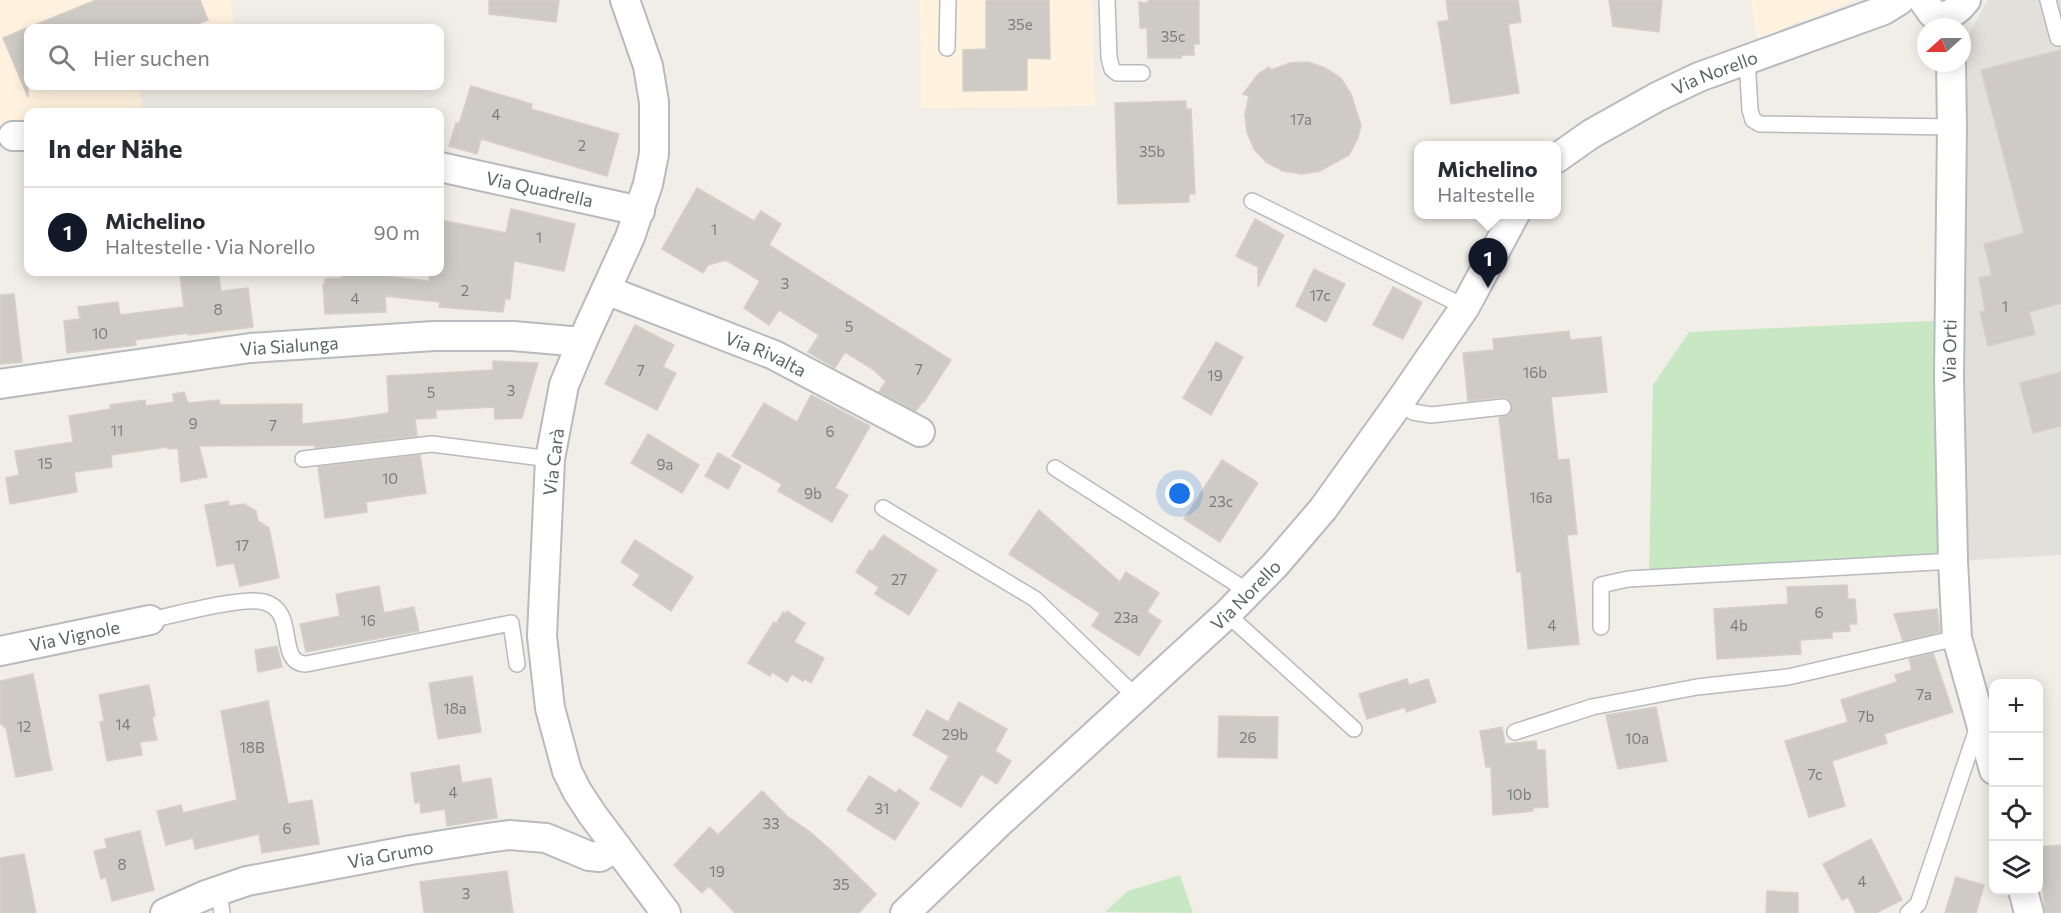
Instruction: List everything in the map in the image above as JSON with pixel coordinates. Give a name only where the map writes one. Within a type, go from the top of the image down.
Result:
[{"type":"street","name":"Via Carà","points":[[625,0],[648,66],[654,102],[654,154],[640,212],[564,385],[550,459],[542,636],[550,708],[567,771],[592,814],[666,913]]},
{"type":"street","name":"Via Norello","points":[[1561,155],[1591,134],[1657,97],[1747,58],[1892,5],[1945,12]]},
{"type":"street","name":"Via Orti","points":[[1951,72],[1949,377],[1957,638],[1989,751]]},
{"type":"street","name":"Via Quadrella","points":[[444,168],[640,212]]},
{"type":"street","name":"Via Norello","points":[[904,913],[1001,821],[1227,615],[1275,565],[1323,509],[1399,404],[1465,307],[1512,219]]},
{"type":"street","name":"Via Rivalta","points":[[606,290],[774,355],[920,432]]},
{"type":"street","name":"Via Sialunga","points":[[0,384],[250,348],[434,336],[513,336],[582,342]]},
{"type":"street","name":"Via Vignole","points":[[0,651],[150,620]]},
{"type":"street","name":"Via Grumo","points":[[165,913],[221,902],[247,881],[411,850],[509,835],[546,838],[589,856],[600,857],[617,847]]},
{"type":"street","points":[[2025,895],[2029,913]]},
{"type":"lane","points":[[947,48],[948,0]]},
{"type":"lane","points":[[1107,0],[1109,64],[1117,73],[1142,73]]},
{"type":"lane","points":[[2048,0],[2058,38]]},
{"type":"lane","points":[[1747,58],[1750,110],[1753,120],[1760,124],[1952,127]]},
{"type":"lane","points":[[1252,201],[1465,307]]},
{"type":"lane","points":[[1399,404],[1413,412],[1431,415],[1503,407]]},
{"type":"lane","points":[[303,459],[432,444],[550,459]]},
{"type":"lane","points":[[1055,468],[1249,592]]},
{"type":"lane","points":[[884,508],[1035,599],[1136,697]]},
{"type":"lane","points":[[1601,627],[1601,585],[1628,579],[1953,561]]},
{"type":"lane","points":[[150,620],[237,602],[261,601],[270,604],[282,617],[290,655],[293,661],[299,664],[511,623],[517,664]]},
{"type":"lane","points":[[1227,615],[1354,729]]},
{"type":"lane","points":[[1515,732],[1592,707],[1697,687],[1788,677],[1957,638]]},
{"type":"lane","points":[[1908,913],[1918,904],[1980,718]]},
{"type":"shaded area","points":[[0,0],[230,0],[234,24],[24,24],[24,90],[140,90],[142,108],[24,108],[24,136],[0,139]]},
{"type":"shaded area","points":[[920,0],[1092,0],[1095,106],[921,108]]},
{"type":"shaded area","points":[[1751,0],[1856,0],[1757,38]]},
{"type":"shaded area","points":[[1988,0],[2061,0],[2061,555],[1953,561],[1965,79],[1966,72],[1971,72],[1971,29]]},
{"type":"green space","points":[[1950,320],[1953,561],[1649,577],[1653,385],[1689,332]]},
{"type":"green space","points":[[1180,875],[1193,913],[1105,912],[1128,891]]},
{"type":"building","points":[[96,0],[200,0],[208,20],[198,24],[37,24]]},
{"type":"building","points":[[489,0],[559,0],[556,22],[489,14]]},
{"type":"building","points":[[986,0],[1049,0],[1050,59],[1027,58],[1027,90],[963,91],[963,50],[986,49]]},
{"type":"building","points":[[1148,0],[1199,0],[1199,44],[1194,44],[1194,55],[1182,55],[1181,58],[1148,58],[1147,28],[1140,28],[1139,2],[1148,3]]},
{"type":"building","points":[[1446,0],[1518,0],[1521,22],[1508,24],[1519,93],[1451,104],[1438,22],[1449,20]]},
{"type":"building","points":[[1609,0],[1662,0],[1659,32],[1613,26]]},
{"type":"building","points":[[24,29],[24,88],[3,38]]},
{"type":"building","points":[[2061,50],[2061,303],[2029,312],[2035,334],[1988,346],[1980,312],[1985,311],[1979,278],[1992,275],[1984,244],[2024,233],[1981,70]]},
{"type":"building","points":[[1308,62],[1325,68],[1341,78],[1351,94],[1361,125],[1358,138],[1349,155],[1320,171],[1302,174],[1283,171],[1266,162],[1254,149],[1247,132],[1245,114],[1249,96],[1243,94],[1258,74],[1269,67],[1271,70],[1290,63]]},
{"type":"building","points":[[471,86],[532,104],[531,109],[619,134],[607,176],[481,139],[477,154],[449,146],[456,123],[459,124]]},
{"type":"building","points":[[1186,101],[1186,109],[1191,109],[1195,194],[1189,194],[1189,202],[1118,204],[1115,103]]},
{"type":"building","points":[[697,188],[754,221],[761,211],[781,224],[769,245],[951,360],[916,411],[879,392],[886,381],[871,368],[845,352],[835,368],[808,352],[819,335],[779,310],[769,325],[744,308],[760,281],[726,260],[708,265],[703,273],[662,249]]},
{"type":"building","points":[[511,209],[575,224],[564,271],[514,261],[510,299],[505,299],[503,312],[439,307],[440,302],[385,296],[386,312],[325,314],[323,284],[325,284],[325,279],[342,278],[342,276],[384,276],[429,281],[430,276],[444,276],[444,221],[506,233]]},
{"type":"building","points":[[1255,219],[1284,235],[1258,287],[1258,267],[1236,256]]},
{"type":"building","points":[[1314,269],[1345,284],[1326,322],[1296,306]]},
{"type":"building","points":[[180,276],[219,276],[221,291],[248,288],[253,327],[135,340],[136,345],[67,353],[64,321],[80,319],[78,307],[118,302],[120,315],[184,307]]},
{"type":"building","points":[[1393,287],[1422,302],[1403,339],[1373,325]]},
{"type":"building","points":[[14,294],[22,362],[0,364],[0,295]]},
{"type":"building","points":[[635,325],[674,345],[663,367],[676,373],[657,410],[605,384]]},
{"type":"building","points":[[1569,331],[1570,340],[1601,337],[1607,392],[1551,397],[1558,460],[1569,459],[1577,534],[1567,535],[1579,644],[1528,649],[1521,572],[1517,572],[1499,417],[1509,414],[1513,405],[1503,397],[1468,401],[1463,353],[1494,350],[1493,339]]},
{"type":"building","points":[[1216,342],[1243,357],[1211,415],[1183,398]]},
{"type":"building","points":[[493,361],[538,363],[522,418],[495,419],[494,407],[436,410],[436,418],[415,419],[417,436],[315,448],[315,445],[199,446],[207,477],[181,482],[178,448],[168,449],[168,447],[111,455],[112,467],[74,472],[77,492],[10,504],[6,478],[19,475],[15,451],[73,442],[69,416],[110,409],[110,405],[145,400],[146,406],[174,402],[173,394],[184,392],[188,403],[219,400],[220,405],[302,404],[302,424],[347,419],[389,413],[387,376],[493,370]]},
{"type":"building","points":[[2061,372],[2061,426],[2033,433],[2020,383]]},
{"type":"building","points":[[811,395],[870,426],[835,488],[848,495],[832,522],[778,491],[782,484],[732,456],[764,403],[797,422]]},
{"type":"building","points":[[648,434],[699,465],[682,493],[631,463]]},
{"type":"building","points":[[718,453],[741,466],[728,489],[705,476]]},
{"type":"building","points":[[420,455],[426,493],[366,502],[367,512],[325,518],[318,467]]},
{"type":"building","points":[[1222,460],[1258,483],[1220,542],[1184,519]]},
{"type":"building","points":[[228,501],[229,506],[244,504],[256,511],[258,521],[269,528],[279,578],[240,586],[234,563],[217,566],[205,505]]},
{"type":"building","points":[[1039,510],[1120,582],[1126,572],[1159,593],[1147,612],[1161,621],[1139,656],[1092,626],[1100,613],[1009,554]]},
{"type":"building","points":[[883,535],[937,570],[909,615],[875,594],[879,587],[856,572]]},
{"type":"building","points":[[635,540],[693,577],[671,611],[633,585],[640,575],[621,562]]},
{"type":"building","points":[[1847,585],[1848,599],[1855,599],[1857,624],[1849,624],[1850,631],[1832,632],[1832,638],[1800,640],[1801,654],[1717,659],[1714,609],[1788,604],[1787,587]]},
{"type":"building","points":[[379,586],[384,613],[414,607],[419,631],[306,652],[300,624],[340,616],[336,594]]},
{"type":"building","points":[[1937,609],[1940,632],[1903,641],[1894,614]]},
{"type":"building","points":[[787,611],[805,623],[794,642],[824,658],[811,683],[792,674],[787,682],[772,672],[770,676],[748,663],[774,622],[776,624],[783,612],[786,614]]},
{"type":"building","points":[[277,646],[282,667],[258,672],[255,650]]},
{"type":"building","points":[[1933,653],[1953,712],[1884,734],[1887,743],[1832,761],[1845,806],[1809,817],[1785,741],[1848,722],[1841,700],[1897,682],[1895,675],[1912,670],[1909,659]]},
{"type":"building","points":[[33,674],[52,770],[16,777],[6,728],[1,724],[0,719],[0,681]]},
{"type":"building","points":[[472,676],[481,732],[438,739],[429,683]]},
{"type":"building","points":[[1407,679],[1409,685],[1428,679],[1436,702],[1406,712],[1405,707],[1367,719],[1359,694]]},
{"type":"building","points":[[149,685],[157,740],[140,742],[142,755],[107,761],[100,722],[104,721],[99,695]]},
{"type":"building","points":[[268,701],[288,804],[312,800],[319,844],[262,853],[259,834],[195,849],[193,838],[166,845],[157,811],[181,805],[183,813],[237,800],[221,711]]},
{"type":"building","points":[[959,702],[1007,729],[995,751],[1011,761],[997,784],[981,774],[961,807],[930,789],[949,756],[913,735],[927,710],[948,722]]},
{"type":"building","points":[[1656,707],[1667,761],[1618,769],[1606,715]]},
{"type":"building","points":[[1219,716],[1278,717],[1277,758],[1218,757]]},
{"type":"building","points":[[1502,727],[1505,744],[1536,741],[1537,750],[1545,750],[1548,807],[1493,815],[1491,767],[1486,767],[1480,731]]},
{"type":"building","points":[[459,765],[462,783],[491,778],[497,818],[447,826],[445,809],[421,813],[420,802],[415,803],[411,773]]},
{"type":"building","points":[[869,776],[896,793],[899,789],[919,803],[895,840],[847,810]]},
{"type":"building","points":[[762,791],[787,816],[809,831],[834,853],[876,894],[859,913],[735,913],[709,886],[702,893],[674,865],[710,827],[718,835]]},
{"type":"building","points":[[140,831],[154,890],[112,901],[106,877],[101,879],[94,851],[107,848],[105,839]]},
{"type":"building","points":[[1871,839],[1902,900],[1876,913],[1856,913],[1848,897],[1842,900],[1823,864]]},
{"type":"building","points":[[2061,845],[2061,913],[2045,913],[2043,847]]},
{"type":"building","points":[[24,854],[36,913],[0,913],[0,858]]},
{"type":"building","points":[[507,871],[513,913],[424,913],[420,882]]},
{"type":"building","points":[[1956,877],[1984,885],[1976,913],[1945,913]]},
{"type":"building","points":[[1767,891],[1798,893],[1798,913],[1766,913]]},
{"type":"place","name":"Michelino","points":[[1488,288]]}]
